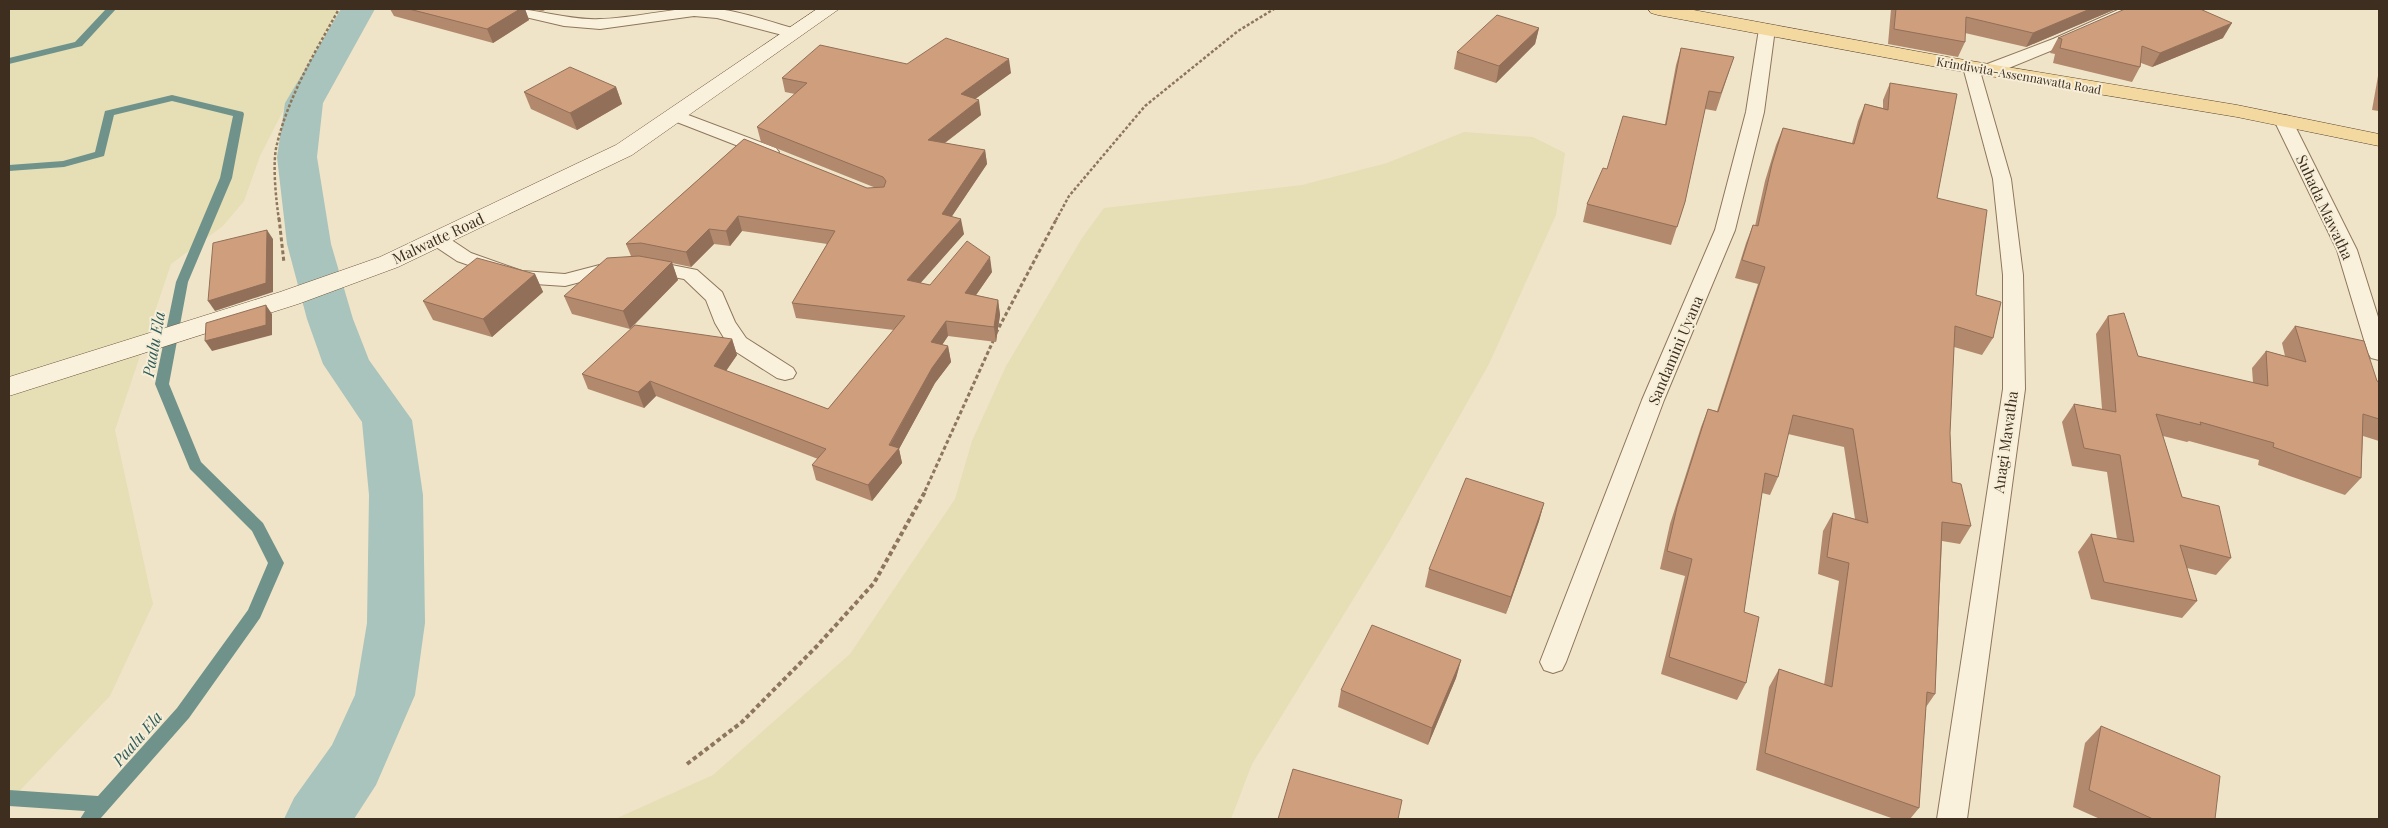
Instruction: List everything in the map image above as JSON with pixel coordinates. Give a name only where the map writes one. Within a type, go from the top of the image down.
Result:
[{"type":"main road","name":"Krindiwita-Assennawatta Road","points":[[1658,9],[1980,68],[2283,120],[2379,140]]},
{"type":"street","name":"Malwatte Road","points":[[9,386],[289,298],[389,262],[624,150],[829,9]]},
{"type":"lane","points":[[510,9],[564,21],[600,24],[694,11],[718,13],[794,33]]},
{"type":"lane","points":[[1980,68],[2059,42],[2132,9]]},
{"type":"lane","name":"Sandamini Uyana","points":[[1553,662],[1653,400],[1724,230],[1755,112],[1767,29]]},
{"type":"lane","name":"Anagi Mawatha","points":[[1952,819],[2014,389],[2014,275],[2002,180],[1980,68]]},
{"type":"lane","points":[[675,115],[782,157]]},
{"type":"lane","name":"Suhada Mawatha","points":[[2283,120],[2347,250],[2379,353]]},
{"type":"lane","points":[[437,239],[464,257],[520,277],[565,280],[611,268],[646,266],[690,274],[715,297],[725,323],[738,343],[785,374]]},
{"type":"path","points":[[289,298],[276,198],[276,145],[304,70],[339,9]]},
{"type":"path","points":[[686,764],[742,722],[817,646],[874,583],[924,494],[982,361],[1069,196],[1145,106],[1238,31],[1274,9]]},
{"type":"shaded area","points":[[9,9],[339,9],[304,70],[260,156],[244,201],[223,226],[171,264],[115,430],[153,604],[110,696],[9,802]]},
{"type":"shaded area","points":[[1464,132],[1533,137],[1565,153],[1556,215],[1489,364],[1389,541],[1252,764],[1231,819],[615,819],[713,775],[850,654],[955,499],[972,441],[1006,366],[1082,238],[1104,208],[1302,185],[1387,163]]},
{"type":"building","points":[[409,9],[520,9],[487,29]]},
{"type":"building","points":[[1896,9],[2090,9],[2033,33],[1966,17],[1965,42],[1894,29]]},
{"type":"building","points":[[2125,9],[2200,9],[2232,23],[2160,53],[2142,46],[2140,67],[2060,48],[2062,39],[2058,38]]},
{"type":"building","points":[[1497,15],[1539,28],[1499,66],[1457,52]]},
{"type":"building","points":[[946,38],[1009,59],[961,94],[979,100],[928,140],[985,150],[942,214],[961,219],[907,280],[930,285],[967,241],[990,257],[965,293],[998,300],[994,327],[946,321],[931,342],[948,346],[932,368],[889,445],[899,448],[868,485],[812,465],[826,449],[650,381],[638,392],[582,374],[635,325],[732,339],[714,366],[828,409],[905,316],[792,303],[835,231],[738,216],[726,231],[709,229],[686,252],[641,243],[626,244],[744,139],[867,188],[884,187],[886,181],[883,177],[757,127],[807,83],[782,78],[820,45],[907,64]]},
{"type":"building","points":[[1681,48],[1734,57],[1721,93],[1709,91],[1685,202],[1677,227],[1587,204],[1603,168],[1607,169],[1623,116],[1666,125]]},
{"type":"building","points":[[570,67],[616,87],[570,113],[524,92]]},
{"type":"building","points":[[1890,83],[1957,94],[1937,198],[1987,210],[1976,295],[2001,302],[1993,338],[1955,326],[1950,433],[1952,482],[1961,484],[1971,526],[1942,522],[1935,694],[1927,692],[1919,808],[1765,753],[1779,669],[1832,687],[1849,563],[1827,557],[1833,513],[1868,523],[1853,429],[1793,415],[1778,477],[1765,473],[1744,612],[1759,617],[1746,683],[1669,657],[1692,559],[1667,551],[1677,507],[1708,409],[1718,412],[1765,267],[1742,260],[1753,225],[1758,226],[1772,164],[1783,128],[1854,144],[1865,104],[1888,110]]},
{"type":"building","points":[[267,230],[266,283],[208,301],[213,243]]},
{"type":"building","points":[[639,256],[672,262],[623,311],[564,296],[607,258]]},
{"type":"building","points":[[477,258],[535,274],[483,319],[423,301]]},
{"type":"building","points":[[266,305],[266,325],[205,341],[206,323]]},
{"type":"building","points":[[2124,313],[2138,356],[2268,386],[2266,351],[2306,362],[2295,326],[2364,341],[2377,381],[2379,382],[2379,419],[2363,414],[2361,478],[2273,447],[2274,443],[2200,422],[2201,425],[2156,414],[2182,497],[2219,506],[2231,558],[2180,545],[2197,601],[2104,582],[2091,534],[2134,542],[2120,455],[2084,448],[2074,404],[2116,412],[2108,316]]},
{"type":"building","points":[[1466,478],[1544,503],[1511,597],[1429,569]]},
{"type":"building","points":[[1372,625],[1461,660],[1432,728],[1341,690]]},
{"type":"building","points":[[2101,726],[2220,776],[2215,819],[2153,819],[2089,790]]},
{"type":"building","points":[[1293,769],[1402,800],[1398,819],[1278,819]]},
{"type":"waterway","name":"Paalu Ela","points":[[9,61],[78,44],[111,9]]},
{"type":"waterway","points":[[317,819],[354,765],[385,695],[396,623],[396,495],[387,420],[347,364],[330,319],[309,244],[297,157],[304,103],[358,9]]},
{"type":"waterway","name":"Paalu Ela","points":[[9,168],[64,164],[100,154],[109,113],[172,98],[239,114],[226,178],[182,282],[162,384],[195,465],[258,527],[276,563],[254,613],[183,713],[89,819]]},
{"type":"waterway","points":[[9,798],[102,804]]}]
